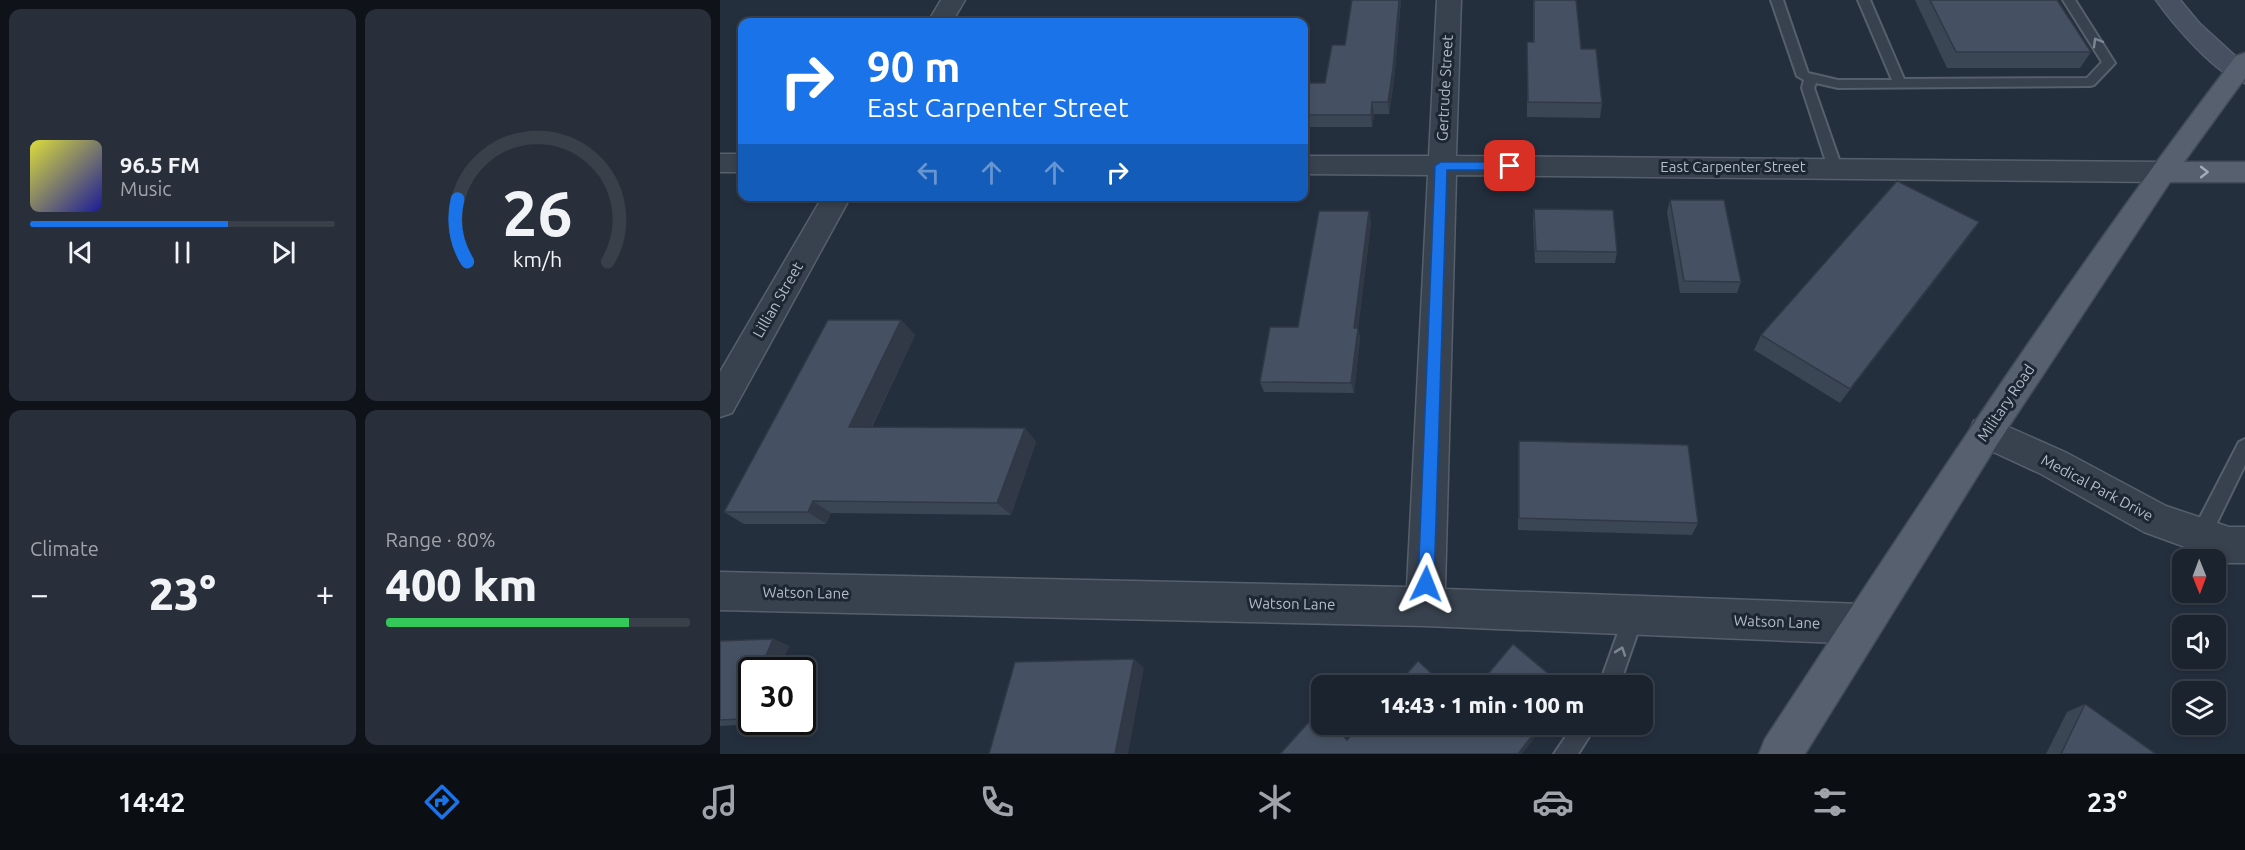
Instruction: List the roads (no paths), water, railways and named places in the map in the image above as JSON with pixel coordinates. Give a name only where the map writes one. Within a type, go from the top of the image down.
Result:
[{"type":"main road","points":[[2168,0],[2191,28],[2242,69]]},
{"type":"main road","name":"Military Road","points":[[1780,754],[1986,432],[2162,172],[2242,69]]},
{"type":"main road","points":[[2162,172],[2245,172]]},
{"type":"street","points":[[942,18],[953,0]]},
{"type":"street","name":"Gertrude Street","points":[[1425,607],[1449,0]]},
{"type":"street","points":[[720,163],[738,163]]},
{"type":"street","name":"East Carpenter Street","points":[[1308,165],[2162,172]]},
{"type":"street","name":"Lillian Street","points":[[720,403],[834,201]]},
{"type":"street","name":"Medical Park Drive","points":[[1986,432],[2053,463],[2157,520],[2229,545],[2245,545]]},
{"type":"street","name":"Watson Lane","points":[[720,591],[1425,607],[1633,617],[1863,624]]},
{"type":"lane","points":[[1777,0],[1803,76],[1838,84],[2090,82],[2109,63],[2097,40],[2069,0]]},
{"type":"lane","points":[[1864,0],[1900,84]]},
{"type":"lane","points":[[1811,78],[1808,88],[1835,168]]},
{"type":"lane","points":[[2201,535],[2245,447]]},
{"type":"lane","points":[[1613,675],[1633,617]]},
{"type":"lane","points":[[1565,754],[1579,735]]}]
